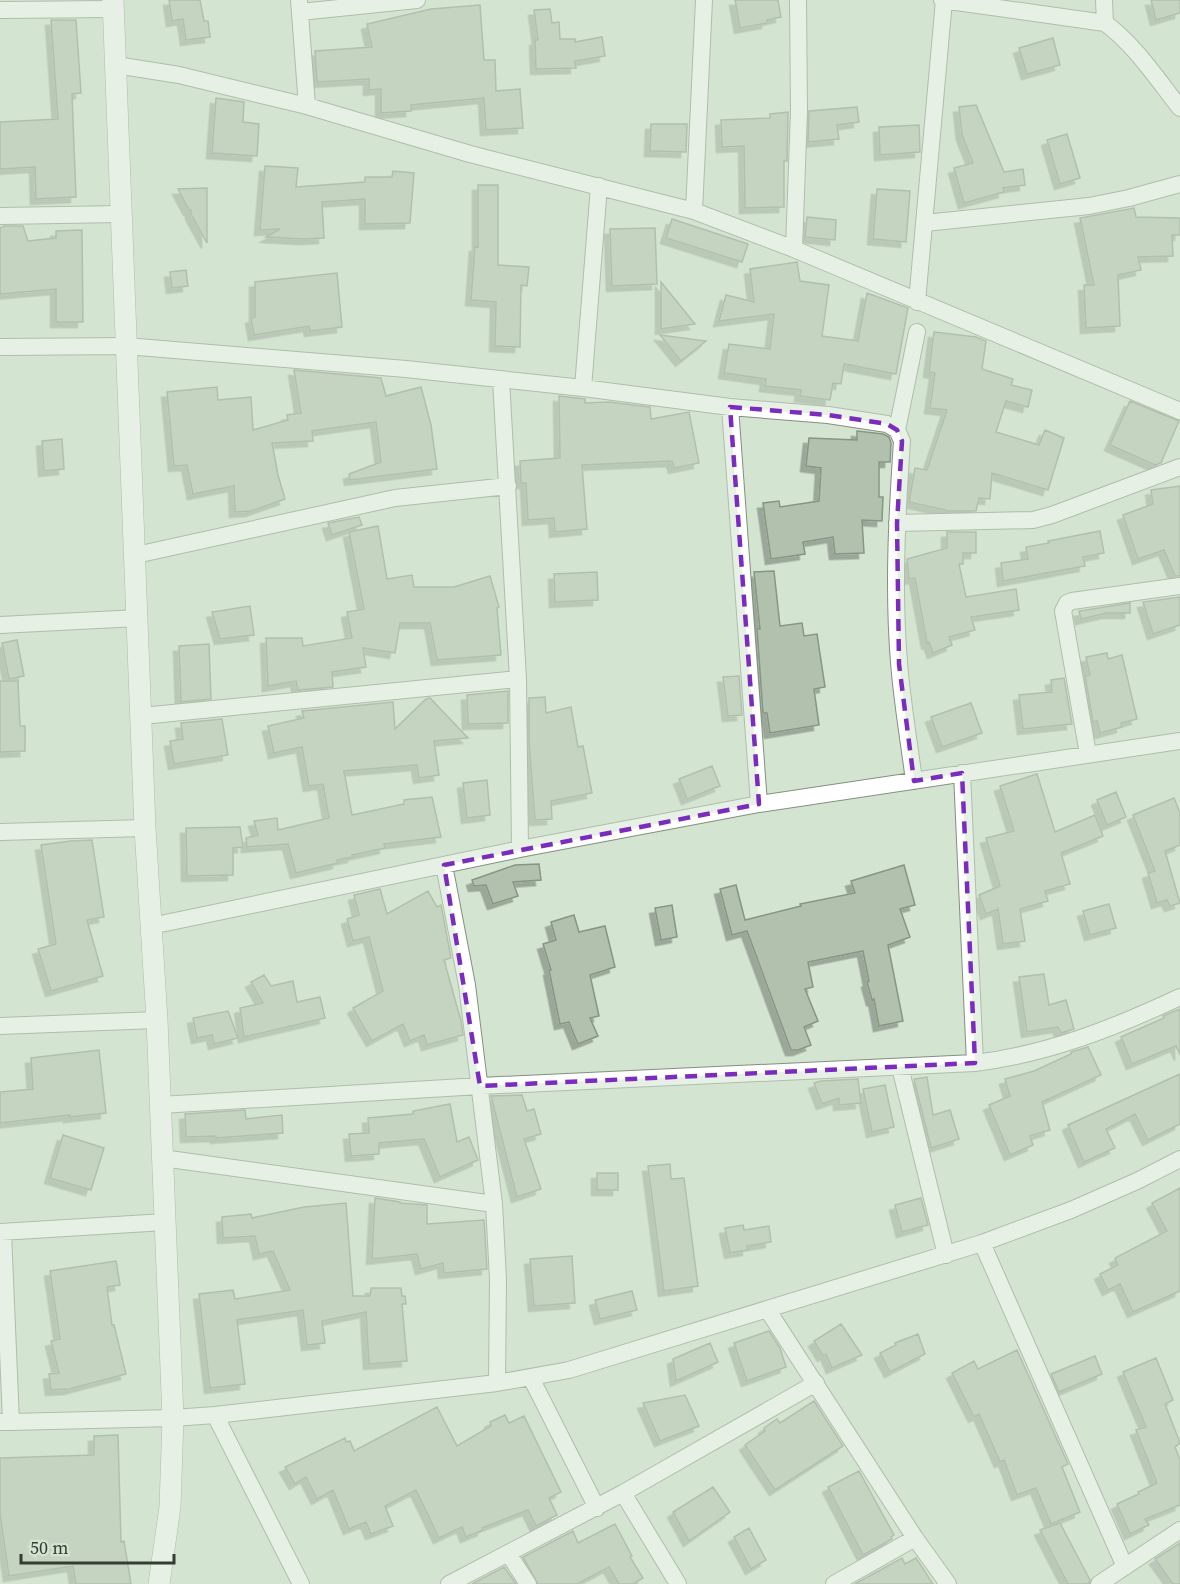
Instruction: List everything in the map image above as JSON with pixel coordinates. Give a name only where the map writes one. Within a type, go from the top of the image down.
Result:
[{"type":"street","points":[[307,106],[300,6],[417,0]]},
{"type":"street","points":[[694,211],[704,0]]},
{"type":"street","points":[[794,249],[799,123],[798,0]]},
{"type":"street","points":[[917,302],[943,0],[1105,23],[1130,46],[1180,108]]},
{"type":"street","points":[[1104,0],[1105,23]]},
{"type":"street","points":[[0,10],[114,5],[146,828],[157,1020],[173,1419],[170,1507],[159,1584]]},
{"type":"street","points":[[116,65],[179,75],[307,106],[470,154],[694,211],[794,249],[1180,411]]},
{"type":"street","points":[[925,223],[1089,206],[1180,184]]},
{"type":"street","points":[[583,388],[599,186]]},
{"type":"street","points":[[0,216],[121,214]]},
{"type":"street","points":[[897,430],[917,332]]},
{"type":"street","points":[[0,346],[126,346],[406,369],[730,407],[828,415],[887,424],[897,430],[902,441],[897,523],[896,614],[899,664],[914,781]]},
{"type":"street","points":[[501,380],[518,680],[520,849]]},
{"type":"street","points":[[730,407],[759,804]]},
{"type":"street","points":[[897,523],[1033,520],[1052,515],[1180,466]]},
{"type":"street","points":[[136,555],[395,498],[508,486]]},
{"type":"street","points":[[1088,754],[1064,607],[1072,601],[1180,586]]},
{"type":"street","points":[[0,625],[138,618]]},
{"type":"street","points":[[142,716],[518,680]]},
{"type":"street","points":[[151,926],[520,849],[759,804],[1180,741]]},
{"type":"street","points":[[962,773],[975,1063]]},
{"type":"street","points":[[0,832],[146,828]]},
{"type":"street","points":[[444,865],[467,985],[494,1204],[498,1279],[498,1383]]},
{"type":"street","points":[[160,1105],[480,1086],[975,1063],[1010,1059],[1102,1032],[1180,997]]},
{"type":"street","points":[[0,1026],[157,1020]]},
{"type":"street","points":[[900,1067],[946,1255]]},
{"type":"street","points":[[162,1158],[494,1204]]},
{"type":"street","points":[[165,1222],[2,1232],[5,1422],[173,1419],[531,1378],[625,1354],[982,1243],[1071,1210],[1180,1159]]},
{"type":"street","points":[[982,1243],[1125,1567]]},
{"type":"street","points":[[767,1310],[915,1538],[948,1584]]},
{"type":"street","points":[[531,1378],[597,1508]]},
{"type":"street","points":[[449,1584],[597,1508],[816,1383]]},
{"type":"street","points":[[215,1415],[301,1584]]},
{"type":"street","points":[[624,1493],[678,1584]]},
{"type":"street","points":[[1100,1584],[1180,1530]]},
{"type":"street","points":[[834,1584],[915,1538]]},
{"type":"street","points":[[508,1553],[528,1584]]},
{"type":"highlighted area","points":[[730,407],[828,415],[887,424],[897,430],[902,441],[897,523],[899,664],[914,781],[962,773],[975,1063],[480,1086],[444,865],[759,804]]},
{"type":"building","points":[[169,0],[200,0],[204,21],[208,21],[210,37],[186,40],[183,19],[172,21]]},
{"type":"building","points":[[735,0],[778,0],[781,17],[767,20],[767,23],[740,28]]},
{"type":"building","points":[[1151,0],[1180,0],[1180,13],[1156,20]]},
{"type":"building","points":[[480,5],[484,60],[495,60],[496,91],[520,89],[523,128],[486,130],[484,98],[411,105],[411,111],[381,113],[381,89],[369,90],[369,79],[317,82],[315,51],[372,47],[367,24],[431,9]]},
{"type":"building","points":[[550,9],[552,23],[559,22],[560,39],[575,39],[575,42],[602,37],[605,56],[575,61],[576,68],[536,69],[535,40],[538,40],[534,10]]},
{"type":"building","points":[[51,20],[76,20],[81,93],[72,94],[76,197],[36,199],[35,167],[0,169],[0,122],[58,119]]},
{"type":"building","points":[[1053,38],[1060,65],[1027,74],[1019,48]]},
{"type":"building","points":[[216,98],[244,102],[243,122],[259,124],[257,156],[212,153]]},
{"type":"building","points":[[976,105],[1004,172],[1023,169],[1025,185],[1003,188],[1004,192],[964,203],[954,168],[973,163],[962,135],[959,107]]},
{"type":"building","points":[[857,107],[859,122],[837,125],[839,139],[808,142],[809,111]]},
{"type":"building","points":[[788,112],[787,161],[784,161],[784,207],[745,208],[744,146],[722,147],[721,120],[770,118],[770,114]]},
{"type":"building","points":[[651,124],[687,124],[686,152],[650,151]]},
{"type":"building","points":[[919,125],[920,152],[880,155],[879,127]]},
{"type":"building","points":[[1067,134],[1080,178],[1060,184],[1047,140]]},
{"type":"building","points":[[265,166],[298,168],[296,187],[365,182],[365,177],[392,177],[393,171],[414,173],[410,223],[365,224],[365,199],[322,202],[324,238],[266,237],[280,229],[260,230]]},
{"type":"building","points":[[478,185],[498,185],[498,265],[529,267],[527,286],[521,285],[520,347],[495,346],[496,302],[471,300],[475,246],[478,247]]},
{"type":"building","points":[[207,188],[207,243],[178,189]]},
{"type":"building","points":[[877,189],[910,191],[906,242],[873,239]]},
{"type":"building","points":[[1134,208],[1136,217],[1180,218],[1180,235],[1172,235],[1173,256],[1138,257],[1141,270],[1118,275],[1120,326],[1086,328],[1084,285],[1094,285],[1080,218]]},
{"type":"building","points":[[807,217],[836,220],[835,240],[805,237]]},
{"type":"building","points":[[672,219],[748,244],[742,262],[666,238]]},
{"type":"building","points":[[23,226],[28,241],[56,238],[56,231],[82,230],[83,322],[56,322],[56,289],[0,294],[0,228]]},
{"type":"building","points":[[655,228],[657,284],[612,286],[610,229]]},
{"type":"building","points":[[797,262],[800,281],[829,285],[822,336],[858,341],[867,293],[908,308],[896,374],[844,364],[841,384],[833,383],[830,400],[800,396],[801,390],[765,386],[766,379],[724,373],[729,344],[770,349],[774,314],[719,321],[726,295],[754,302],[750,269]]},
{"type":"building","points":[[186,270],[188,286],[172,288],[170,272]]},
{"type":"building","points":[[337,273],[342,327],[310,331],[309,326],[254,335],[251,318],[255,317],[255,282]]},
{"type":"building","points":[[661,282],[695,324],[661,329]]},
{"type":"building","points":[[934,332],[976,337],[986,341],[982,369],[1013,379],[1011,385],[1032,390],[1028,407],[1006,401],[996,432],[1039,445],[1045,430],[1064,438],[1048,490],[992,473],[990,499],[979,498],[976,511],[946,511],[909,502],[915,468],[927,470],[947,410],[930,408],[935,373],[929,372]]},
{"type":"building","points":[[660,335],[706,341],[681,361]]},
{"type":"building","points":[[294,370],[381,378],[386,396],[421,387],[431,425],[437,469],[350,480],[349,474],[381,462],[376,422],[312,431],[313,441],[272,443],[285,499],[251,511],[235,512],[234,486],[193,494],[187,465],[174,466],[167,392],[217,387],[218,400],[251,397],[253,430],[288,420],[287,415],[301,413]]},
{"type":"building","points":[[559,396],[585,399],[585,403],[609,402],[650,407],[651,419],[689,412],[699,463],[674,468],[672,461],[582,465],[587,529],[555,532],[554,518],[528,520],[526,483],[521,483],[520,461],[560,458]]},
{"type":"building","points":[[1130,401],[1179,421],[1161,463],[1155,465],[1110,445]]},
{"type":"building","points":[[857,431],[883,434],[889,437],[891,443],[890,462],[879,462],[879,497],[883,497],[882,521],[862,520],[864,553],[835,554],[833,537],[803,542],[805,554],[771,559],[763,503],[779,501],[780,507],[819,501],[821,468],[806,466],[809,438],[857,440]]},
{"type":"building","points":[[62,439],[64,469],[44,471],[42,441]]},
{"type":"building","points":[[1180,486],[1180,576],[1175,576],[1164,550],[1138,559],[1123,515],[1153,504],[1151,490]]},
{"type":"building","points":[[359,517],[362,525],[332,535],[328,523]]},
{"type":"building","points":[[378,526],[387,579],[412,575],[414,587],[454,587],[490,576],[499,607],[497,608],[501,655],[437,660],[430,623],[400,623],[395,653],[363,648],[366,667],[332,672],[333,687],[298,690],[296,681],[268,686],[266,638],[302,638],[303,646],[352,638],[347,612],[364,609],[349,532]]},
{"type":"building","points":[[1100,531],[1104,553],[1083,557],[1085,566],[1003,581],[1001,563],[1028,559],[1026,547]]},
{"type":"building","points":[[947,532],[976,532],[976,553],[963,553],[963,564],[959,564],[966,597],[1016,589],[1019,610],[971,617],[975,630],[949,637],[952,645],[933,653],[929,642],[927,643],[915,578],[909,579],[907,559],[947,548]]},
{"type":"building","points":[[774,571],[780,626],[802,623],[804,636],[817,634],[825,687],[814,689],[819,725],[770,733],[767,713],[763,713],[757,629],[760,629],[754,572]]},
{"type":"building","points":[[597,572],[598,600],[555,602],[554,574]]},
{"type":"building","points":[[1180,597],[1180,625],[1153,634],[1143,602]]},
{"type":"building","points":[[1130,603],[1130,613],[1107,613],[1081,619],[1079,611]]},
{"type":"building","points":[[250,606],[254,635],[220,639],[212,612]]},
{"type":"building","points":[[17,640],[24,676],[9,679],[2,643]]},
{"type":"building","points":[[209,644],[211,699],[181,702],[179,646]]},
{"type":"building","points":[[1107,653],[1108,659],[1122,655],[1137,719],[1121,723],[1122,727],[1100,733],[1097,721],[1093,722],[1085,676],[1090,675],[1086,657]]},
{"type":"building","points":[[739,676],[742,715],[728,716],[723,677]]},
{"type":"building","points":[[1064,678],[1072,724],[1023,729],[1019,695],[1052,692],[1051,680]]},
{"type":"building","points":[[0,681],[18,681],[20,726],[25,726],[25,751],[0,752]]},
{"type":"building","points":[[508,691],[508,723],[468,724],[467,695]]},
{"type":"building","points":[[545,697],[546,713],[571,707],[578,747],[583,746],[592,793],[551,801],[552,819],[535,820],[529,742],[529,698]]},
{"type":"building","points":[[430,698],[468,738],[434,741],[439,775],[419,778],[417,765],[344,771],[352,815],[404,804],[404,800],[432,797],[441,837],[384,844],[385,848],[352,855],[353,857],[337,860],[338,863],[296,873],[288,844],[247,847],[246,838],[258,835],[254,821],[277,818],[278,830],[329,818],[323,784],[309,786],[302,747],[274,753],[268,726],[304,718],[302,711],[393,702],[395,729],[426,699]]},
{"type":"building","points":[[971,703],[982,733],[942,747],[931,717]]},
{"type":"building","points":[[222,719],[228,755],[174,764],[170,741],[183,739],[181,723]]},
{"type":"building","points":[[712,766],[720,786],[687,799],[679,779]]},
{"type":"building","points":[[1037,774],[1055,832],[1095,815],[1103,836],[1061,853],[1070,884],[1045,891],[1048,901],[1020,909],[1025,941],[1003,944],[998,909],[986,914],[979,895],[1000,886],[986,838],[1014,831],[1000,786]]},
{"type":"building","points":[[487,780],[490,815],[467,818],[463,783]]},
{"type":"building","points":[[1116,792],[1126,817],[1107,825],[1097,800]]},
{"type":"building","points":[[1174,798],[1180,813],[1180,845],[1165,851],[1180,903],[1170,906],[1167,900],[1157,903],[1148,873],[1155,871],[1133,815]]},
{"type":"building","points":[[240,827],[243,847],[233,848],[233,875],[187,876],[186,828]]},
{"type":"building","points":[[92,840],[104,917],[87,920],[103,976],[51,991],[38,949],[56,944],[41,845]]},
{"type":"building","points":[[539,864],[541,880],[513,882],[518,896],[493,904],[486,885],[474,886],[472,880],[515,865]]},
{"type":"building","points":[[904,865],[915,905],[900,909],[910,937],[888,945],[903,1021],[879,1026],[874,999],[872,1000],[867,982],[869,981],[863,951],[808,962],[813,987],[805,989],[818,1021],[804,1027],[811,1045],[791,1050],[747,931],[732,935],[720,889],[736,885],[745,920],[801,906],[800,904],[855,893],[851,881]]},
{"type":"building","points":[[380,889],[387,914],[428,891],[437,907],[441,905],[451,958],[444,960],[463,1035],[427,1045],[424,1035],[410,1041],[403,1024],[372,1041],[353,1008],[383,991],[369,937],[353,941],[347,919],[359,915],[354,895]]},
{"type":"building","points":[[1109,904],[1116,928],[1090,935],[1083,911]]},
{"type":"building","points":[[672,905],[677,937],[661,940],[655,908]]},
{"type":"building","points":[[574,915],[579,932],[605,926],[615,967],[590,975],[599,1016],[590,1018],[598,1036],[578,1044],[569,1022],[560,1024],[549,970],[551,970],[543,944],[556,940],[551,922]]},
{"type":"building","points":[[1044,974],[1049,1005],[1066,1000],[1074,1029],[1061,1033],[1058,1027],[1027,1032],[1019,977]]},
{"type":"building","points":[[264,975],[271,986],[293,981],[297,1002],[320,997],[325,1018],[244,1037],[240,1008],[263,1003],[251,982]]},
{"type":"building","points":[[1180,1009],[1180,1055],[1176,1046],[1132,1064],[1121,1037]]},
{"type":"building","points":[[228,1011],[238,1038],[214,1044],[212,1035],[197,1038],[193,1018]]},
{"type":"building","points":[[1088,1047],[1101,1075],[1042,1102],[1050,1130],[1030,1136],[1033,1145],[1010,1155],[989,1105],[1010,1096],[1005,1079],[1034,1071],[1071,1052]]},
{"type":"building","points":[[99,1050],[106,1113],[0,1123],[0,1092],[33,1089],[31,1058]]},
{"type":"building","points":[[1180,1074],[1180,1124],[1148,1140],[1135,1114],[1106,1129],[1115,1148],[1084,1162],[1068,1125]]},
{"type":"building","points":[[927,1077],[933,1115],[950,1110],[959,1139],[931,1148],[914,1079]]},
{"type":"building","points":[[858,1079],[861,1103],[839,1105],[839,1098],[822,1104],[814,1083],[821,1081]]},
{"type":"building","points":[[885,1085],[894,1127],[872,1132],[863,1089]]},
{"type":"building","points":[[522,1095],[527,1111],[534,1109],[541,1134],[524,1139],[541,1189],[517,1197],[491,1096]]},
{"type":"building","points":[[450,1104],[457,1142],[469,1137],[478,1160],[440,1177],[424,1139],[379,1143],[379,1154],[351,1156],[349,1134],[369,1133],[368,1118],[413,1114],[413,1111]]},
{"type":"building","points":[[245,1110],[246,1119],[282,1115],[283,1133],[216,1138],[216,1136],[186,1137],[185,1114]]},
{"type":"building","points":[[63,1135],[104,1148],[91,1190],[50,1178]]},
{"type":"building","points":[[670,1164],[671,1179],[684,1178],[698,1286],[664,1291],[648,1166]]},
{"type":"building","points":[[597,1173],[618,1173],[618,1190],[597,1190]]},
{"type":"building","points":[[1180,1188],[1180,1291],[1133,1312],[1120,1284],[1108,1290],[1100,1274],[1118,1265],[1115,1258],[1167,1231],[1152,1203]]},
{"type":"building","points":[[375,1198],[427,1205],[427,1224],[484,1220],[487,1269],[444,1273],[443,1263],[421,1269],[417,1254],[372,1259]]},
{"type":"building","points":[[921,1198],[928,1225],[902,1232],[895,1205]]},
{"type":"building","points":[[346,1203],[353,1296],[370,1296],[371,1288],[401,1288],[406,1304],[402,1304],[407,1361],[369,1364],[366,1312],[322,1321],[325,1343],[307,1345],[303,1310],[237,1320],[245,1384],[210,1388],[199,1294],[233,1290],[235,1299],[290,1290],[273,1251],[259,1254],[255,1236],[223,1238],[222,1217],[251,1214],[252,1218],[304,1207]]},
{"type":"building","points":[[743,1225],[744,1230],[769,1226],[771,1242],[747,1246],[748,1250],[730,1253],[725,1228]]},
{"type":"building","points":[[572,1256],[575,1303],[534,1306],[530,1259]]},
{"type":"building","points":[[116,1261],[120,1285],[107,1287],[112,1325],[114,1325],[126,1374],[69,1389],[51,1390],[49,1374],[59,1373],[51,1341],[60,1339],[50,1271]]},
{"type":"building","points":[[632,1291],[637,1310],[600,1319],[595,1300]]},
{"type":"building","points":[[841,1324],[862,1355],[832,1368],[826,1354],[823,1356],[814,1341]]},
{"type":"building","points":[[769,1331],[780,1348],[786,1367],[747,1381],[734,1343]]},
{"type":"building","points":[[918,1334],[925,1354],[890,1372],[880,1353],[896,1345],[895,1343]]},
{"type":"building","points":[[710,1343],[718,1362],[676,1381],[673,1359]]},
{"type":"building","points":[[1017,1350],[1068,1464],[1062,1467],[1080,1512],[1051,1524],[1036,1488],[1017,1495],[1004,1460],[1000,1462],[979,1414],[974,1417],[952,1373],[974,1361],[978,1369]]},
{"type":"building","points":[[1095,1356],[1102,1374],[1059,1392],[1051,1374]]},
{"type":"building","points":[[1156,1358],[1173,1400],[1165,1404],[1180,1443],[1175,1447],[1180,1460],[1180,1505],[1145,1519],[1149,1525],[1130,1534],[1117,1504],[1157,1483],[1136,1430],[1146,1427],[1123,1372]]},
{"type":"building","points":[[685,1395],[699,1426],[660,1441],[643,1403]]},
{"type":"building","points":[[814,1401],[843,1446],[775,1490],[745,1445],[777,1419],[780,1423]]},
{"type":"building","points":[[437,1407],[457,1446],[491,1426],[490,1422],[505,1415],[509,1423],[524,1416],[561,1492],[549,1498],[557,1515],[536,1526],[528,1510],[482,1528],[483,1530],[466,1537],[462,1527],[439,1538],[416,1490],[385,1506],[393,1526],[371,1534],[366,1522],[349,1529],[333,1490],[317,1499],[306,1477],[295,1484],[285,1467],[345,1438],[346,1442],[350,1441],[354,1451]]},
{"type":"building","points":[[118,1435],[121,1542],[124,1541],[131,1584],[76,1584],[73,1566],[9,1576],[0,1514],[0,1458],[94,1455],[94,1436]]},
{"type":"building","points":[[859,1471],[894,1535],[892,1539],[863,1555],[828,1487]]},
{"type":"building","points":[[713,1487],[730,1512],[689,1541],[673,1512]]},
{"type":"building","points":[[1060,1523],[1090,1580],[1089,1584],[1068,1584],[1040,1530]]},
{"type":"building","points":[[615,1524],[632,1556],[630,1557],[643,1578],[633,1584],[619,1584],[609,1567],[577,1584],[538,1584],[523,1557],[573,1531],[578,1543]]},
{"type":"building","points":[[749,1528],[766,1560],[751,1569],[734,1537]]},
{"type":"building","points":[[1180,1543],[1180,1584],[1173,1584],[1155,1559]]},
{"type":"building","points":[[902,1558],[905,1564],[916,1558],[933,1584],[855,1584]]},
{"type":"building","points":[[504,1567],[516,1584],[472,1584]]}]
